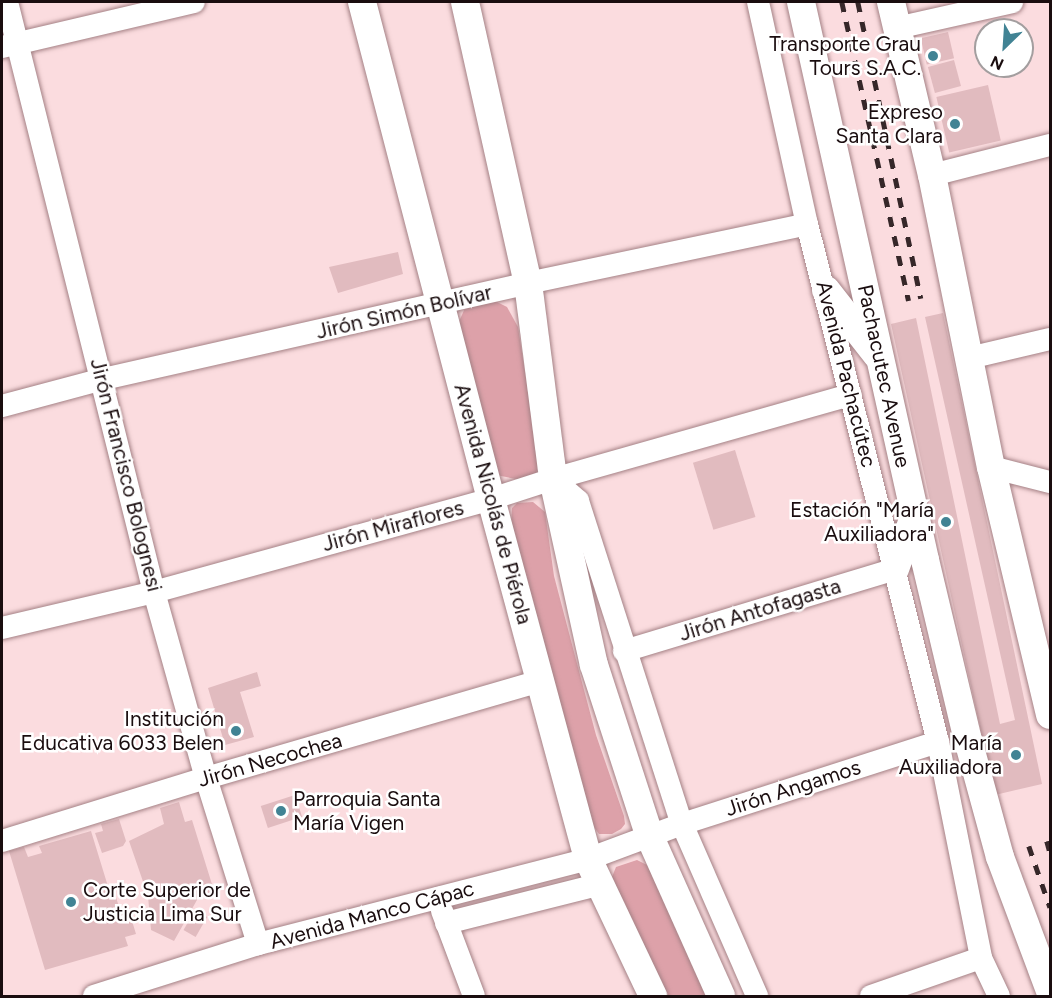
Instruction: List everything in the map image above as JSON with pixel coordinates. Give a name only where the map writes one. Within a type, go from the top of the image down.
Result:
[{"type":"main road","name":"Avenida Nicolás de Piérola","points":[[363,2],[491,499],[588,859],[652,996]]},
{"type":"main road","points":[[465,2],[528,283],[553,478],[594,665],[650,837],[721,996]]},
{"type":"main road","name":"Pachacutec Avenue","points":[[801,2],[915,514]]},
{"type":"main road","points":[[894,15],[932,175],[991,467],[1049,698]]},
{"type":"main road","points":[[826,290],[881,359]]},
{"type":"main road","points":[[895,569],[915,514]]},
{"type":"main road","points":[[915,514],[968,740],[1000,857],[1050,991]]},
{"type":"street","name":"Jirón Francisco Bolognesi","points":[[7,2],[10,45],[103,379],[154,592],[206,778],[258,945]]},
{"type":"street","points":[[10,45],[194,2]]},
{"type":"street","name":"Avenida Pachacútec","points":[[758,2],[807,224],[826,290],[850,395],[938,742],[981,958],[999,996]]},
{"type":"street","points":[[894,15],[1012,2]]},
{"type":"street","points":[[932,175],[1050,145]]},
{"type":"street","name":"Jirón Simón Bolívar","points":[[2,405],[103,379],[528,283],[807,224]]},
{"type":"street","points":[[969,358],[1050,339]]},
{"type":"street","name":"Jirón Miraflores","points":[[2,628],[154,592],[491,499],[553,478],[850,395]]},
{"type":"street","points":[[991,467],[1050,485]]},
{"type":"street","points":[[553,478],[578,501],[624,651],[682,824],[757,996]]},
{"type":"street","name":"Jirón Antofagasta","points":[[624,651],[895,569]]},
{"type":"street","name":"Jirón Necochea","points":[[2,842],[206,778],[540,681]]},
{"type":"street","name":"Jirón Angamos","points":[[650,837],[682,824],[938,742]]},
{"type":"street","name":"Avenida Manco Cápac","points":[[94,996],[258,945],[588,859],[650,837]]},
{"type":"street","points":[[541,870],[549,897]]},
{"type":"street","points":[[446,923],[601,884]]},
{"type":"street","points":[[472,888],[478,915]]},
{"type":"street","points":[[436,897],[474,996]]},
{"type":"street","points":[[871,996],[981,958]]},
{"type":"shaded area","points":[[491,299],[507,307],[518,327],[539,462],[536,474],[521,480],[496,475],[458,324],[465,308]]},
{"type":"shaded area","points":[[533,502],[545,512],[554,576],[596,735],[624,816],[625,824],[612,834],[599,834],[589,820],[511,526],[512,508],[517,503]]},
{"type":"shaded area","points":[[637,860],[647,865],[651,872],[708,996],[665,996],[612,877],[616,867]]},
{"type":"building","points":[[948,32],[954,58],[927,65],[921,38]]},
{"type":"building","points":[[954,60],[961,86],[935,93],[928,67]]},
{"type":"building","points":[[988,85],[1001,141],[949,152],[936,97]]},
{"type":"building","points":[[398,252],[403,274],[338,293],[329,267]]},
{"type":"building","name":"Estación \"María Auxiliadora\"","points":[[943,313],[1042,784],[995,795],[891,324],[916,318],[1000,724],[1015,720],[925,317]]},
{"type":"building","points":[[735,450],[755,517],[713,530],[693,463]]},
{"type":"building","points":[[257,672],[261,686],[240,692],[254,737],[225,745],[208,688]]},
{"type":"building","name":"Parroquia Santa María Vigen","points":[[295,795],[302,817],[268,828],[261,806]]},
{"type":"building","points":[[179,802],[185,822],[192,820],[215,894],[204,897],[202,891],[174,941],[151,930],[148,896],[129,841],[164,824],[160,808]]},
{"type":"building","points":[[119,819],[126,841],[123,846],[102,853],[95,833],[103,831],[101,824]]},
{"type":"building","name":"Corte Superior de Justicia Lima Sur","points":[[91,831],[110,893],[114,891],[121,913],[129,911],[136,934],[125,937],[128,946],[45,970],[9,851],[24,847],[28,857],[42,853],[39,846]]},
{"type":"building","points":[[195,910],[207,917],[196,937],[184,930]]},
{"type":"railway","points":[[842,2],[909,301]]},
{"type":"railway","points":[[858,2],[921,298]]},
{"type":"railway","points":[[1047,841],[1050,852]]},
{"type":"railway","points":[[1029,846],[1050,907]]},
{"type":"place","name":"Transporte Grau Tours S.A.C.","points":[[933,56]]},
{"type":"place","name":"Expreso Santa Clara","points":[[955,124]]},
{"type":"place","name":"Estación \"María Auxiliadora\"","points":[[946,522]]},
{"type":"place","name":"Institución Educativa 6033 Belen","points":[[236,731]]},
{"type":"place","name":"María Auxiliadora","points":[[1016,755]]},
{"type":"place","name":"Parroquia Santa María Vigen","points":[[281,811]]},
{"type":"place","name":"Corte Superior de Justicia Lima Sur","points":[[71,902]]}]
